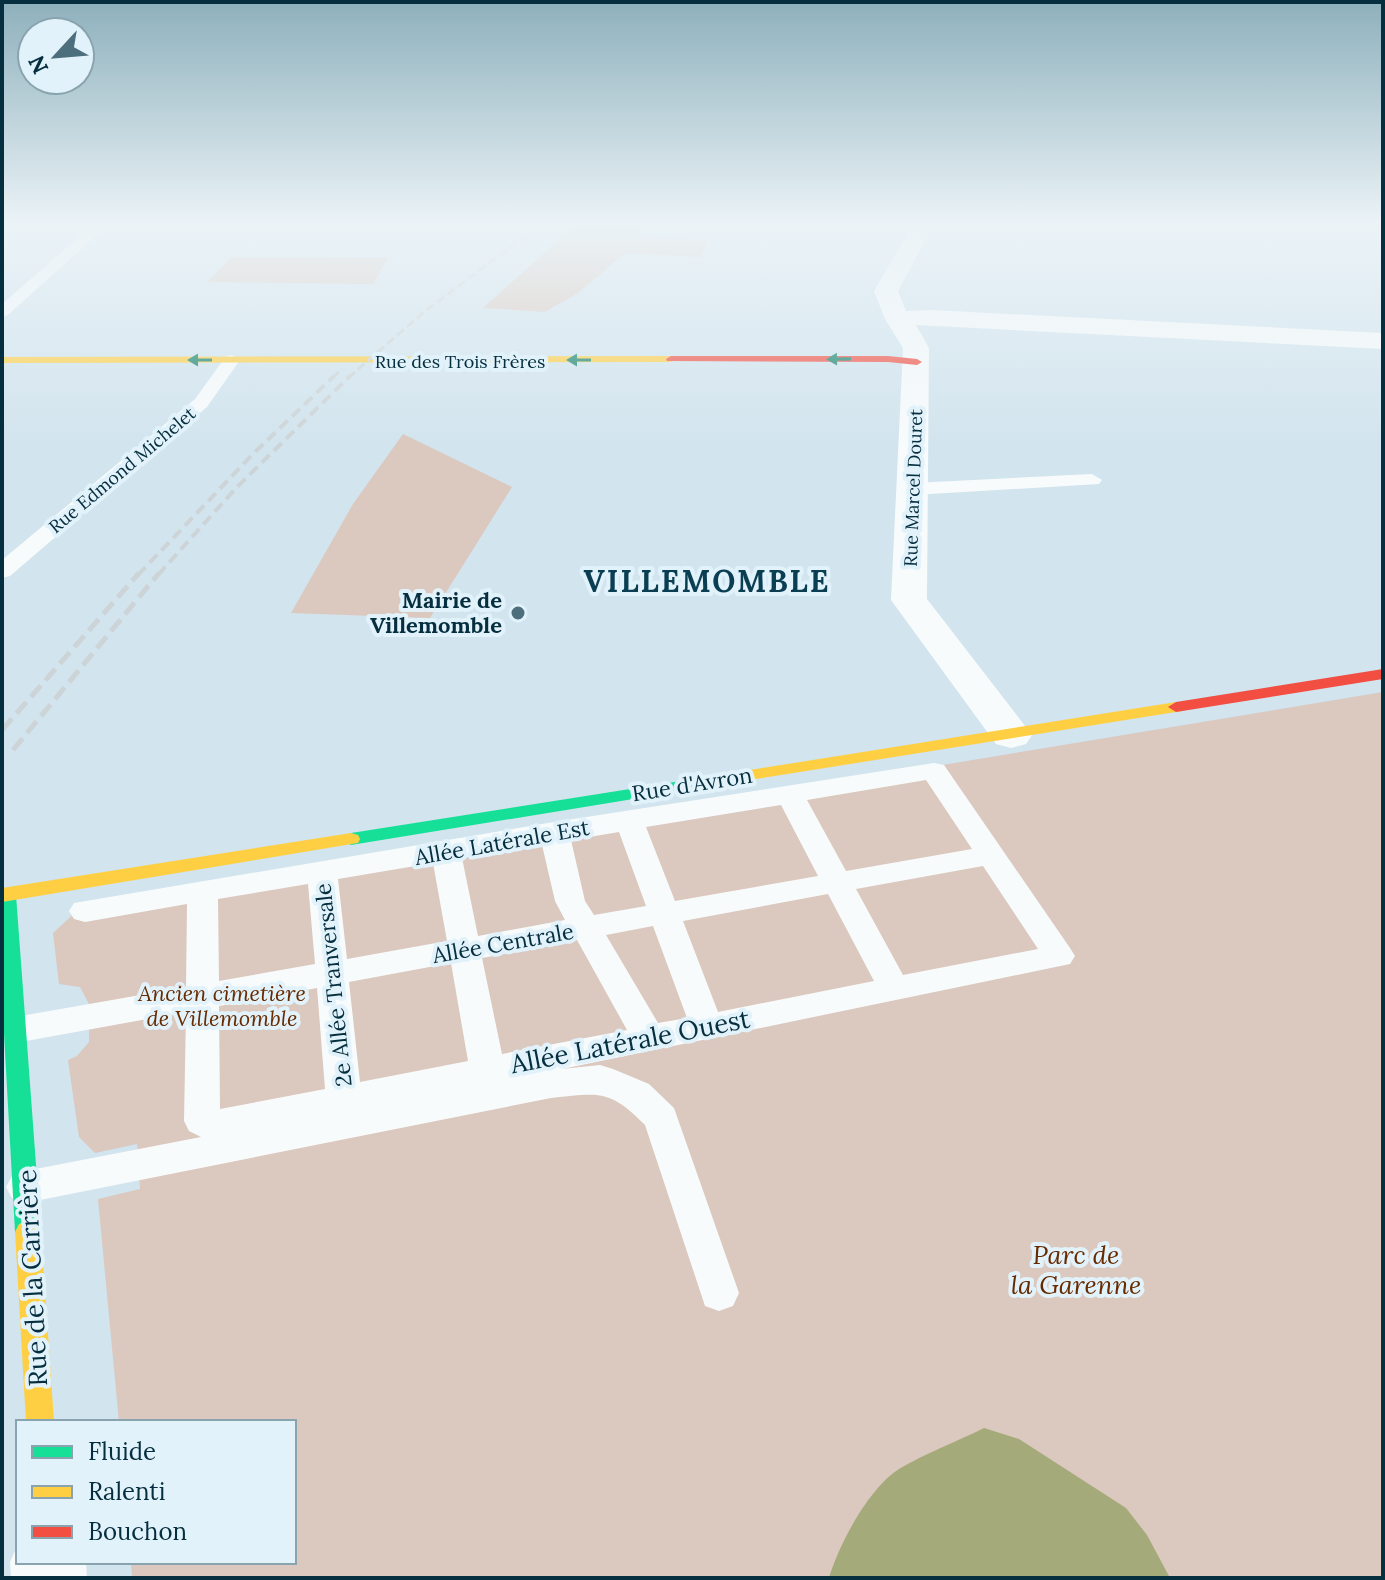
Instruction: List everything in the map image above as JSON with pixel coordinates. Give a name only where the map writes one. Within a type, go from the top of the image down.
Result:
[{"type":"street","name":"Rue Marcel Douret","points":[[888,298],[890,307],[911,336],[917,362],[909,600],[1011,735]]},
{"type":"street","points":[[898,319],[931,317],[1383,341]]},
{"type":"street","name":"Rue des Trois Frères","points":[[2,360],[888,359],[917,362]]},
{"type":"street","name":"Rue d'Avron","points":[[4,895],[1383,674]]},
{"type":"street","name":"Rue de la Carrière","points":[[4,895],[40,1420]]},
{"type":"lane","points":[[2,312],[18,298]]},
{"type":"lane","name":"Rue Edmond Michelet","points":[[2,571],[201,403],[232,360]]},
{"type":"lane","points":[[913,489],[1092,480]]},
{"type":"lane","name":"Allée Latérale Est","points":[[85,911],[554,831],[927,772],[991,855]]},
{"type":"lane","points":[[789,794],[894,988]]},
{"type":"lane","points":[[629,821],[707,1027]]},
{"type":"lane","points":[[554,831],[570,901],[649,1038]]},
{"type":"lane","points":[[446,851],[487,1068]]},
{"type":"lane","name":"Allée Centrale","points":[[15,1030],[991,855]]},
{"type":"lane","name":"Allée Latérale Ouest","points":[[202,997],[202,1121],[211,1126],[487,1068],[1059,956],[991,855]]},
{"type":"lane","name":"2e Allée Tranversale","points":[[322,872],[344,1097]]},
{"type":"lane","points":[[202,997],[203,892]]},
{"type":"lane","points":[[25,1187],[551,1084],[600,1079],[636,1094],[661,1118],[719,1293]]},
{"type":"green space","points":[[494,298],[570,298],[545,312],[483,308]]},
{"type":"green space","points":[[403,434],[512,487],[430,618],[291,613],[353,504]]},
{"type":"green space","name":"Parc de la Garenne","points":[[1383,692],[1383,1578],[132,1578],[131,1564],[296,1564],[296,1420],[119,1420],[98,1199],[140,1189],[137,1144],[95,1153],[79,1137],[68,1060],[77,1056],[89,1042],[89,1004],[80,987],[59,984],[53,933],[80,908]]},
{"type":"shaded area","points":[[984,1428],[1019,1439],[1126,1508],[1147,1535],[1170,1578],[829,1578],[856,1518],[888,1478],[909,1463]]},
{"type":"railway","points":[[348,378],[443,298]]},
{"type":"railway","points":[[332,378],[342,369]]},
{"type":"railway","points":[[138,575],[252,455],[334,376]]},
{"type":"railway","points":[[158,575],[237,487],[350,376]]},
{"type":"railway","points":[[2,730],[139,573]]},
{"type":"railway","points":[[13,750],[159,573]]},
{"type":"traffic: fast","points":[[351,839],[725,779]]},
{"type":"traffic: fast","points":[[6,895],[28,1232]]},
{"type":"traffic: slow","points":[[2,360],[671,359]]},
{"type":"traffic: slow","points":[[725,779],[1176,707]]},
{"type":"traffic: slow","points":[[2,895],[351,839]]},
{"type":"traffic: slow","points":[[28,1232],[40,1420]]},
{"type":"traffic: jam","points":[[671,359],[888,359],[917,362]]},
{"type":"traffic: jam","points":[[1176,707],[1383,674]]},
{"type":"place","name":"Mairie de Villemomble","points":[[518,613]]},
{"type":"district","name":"VILLEMOMBLE","points":[[707,581]]},
{"type":"park label","name":"Ancien cimetière de Villemomble","points":[[222,1006]]}]
